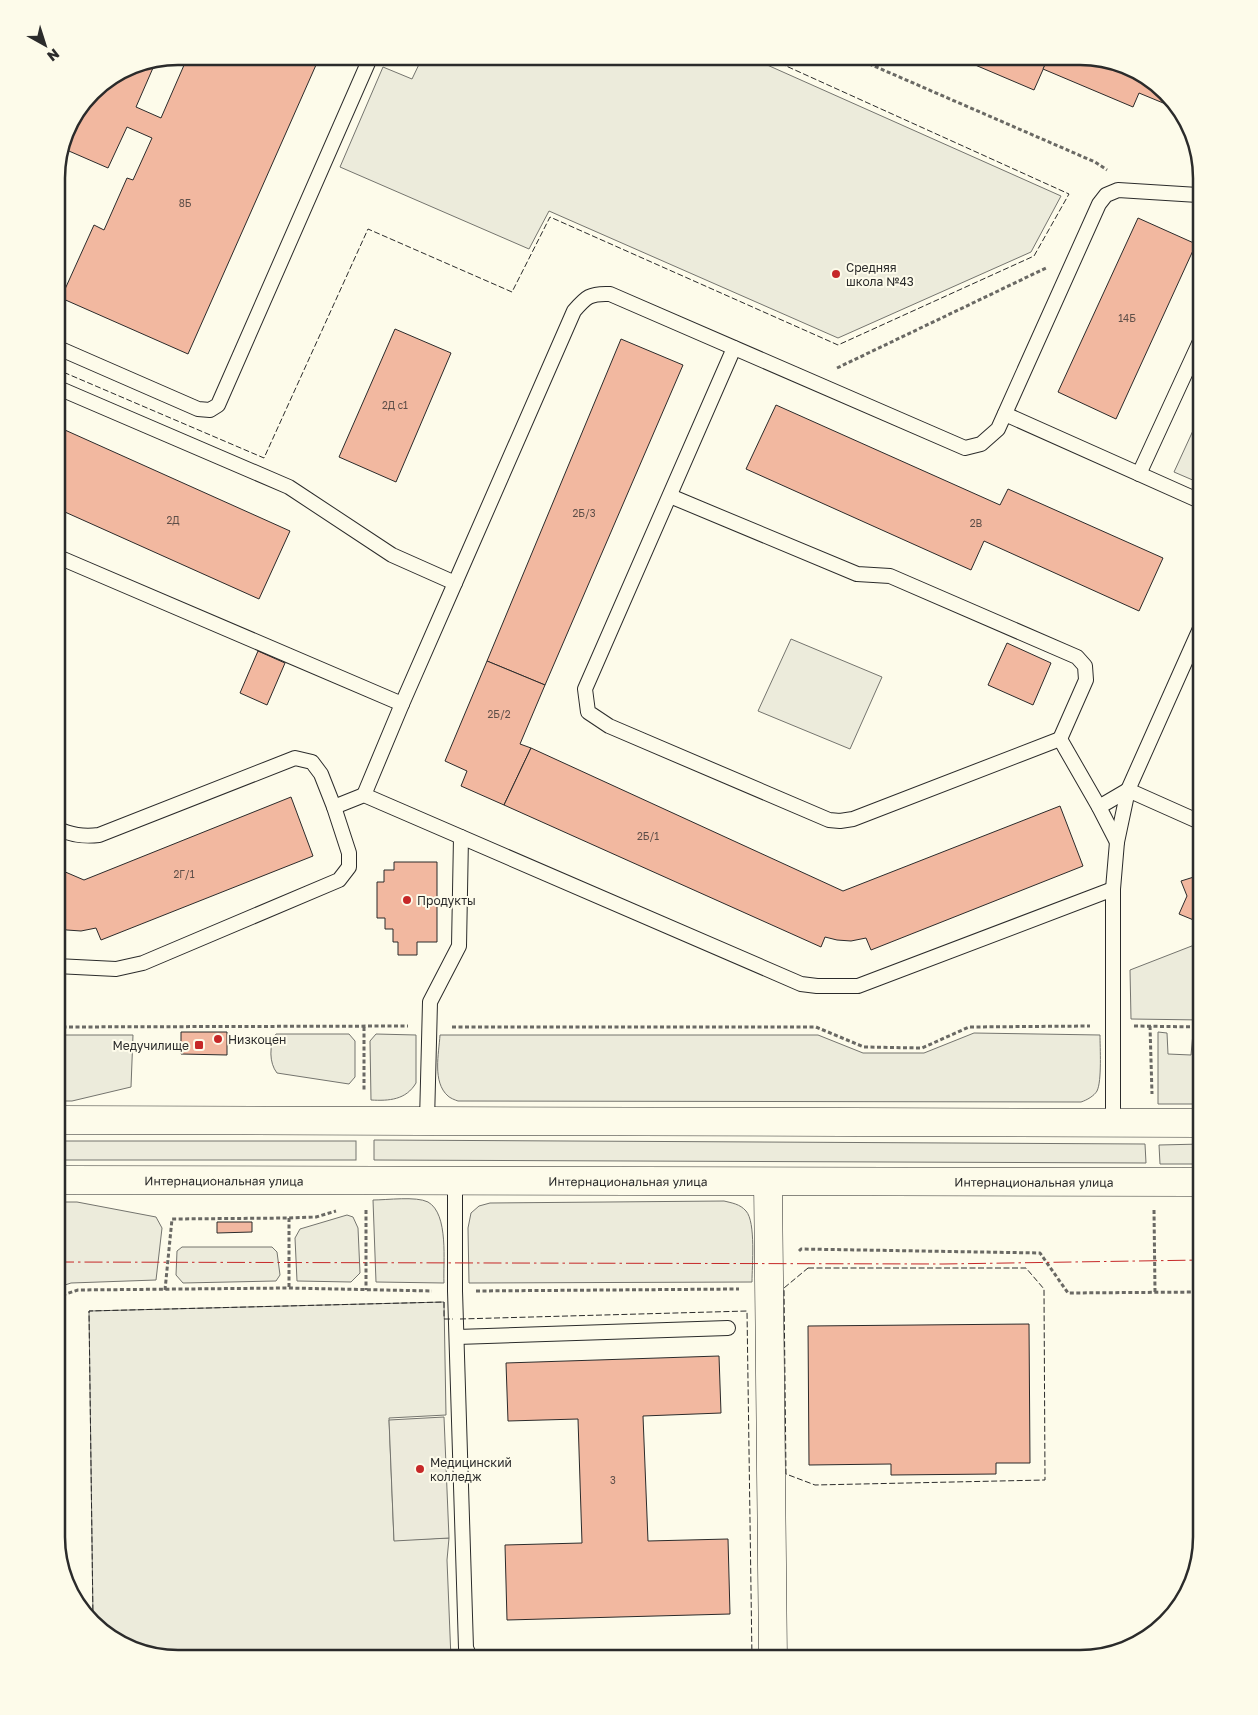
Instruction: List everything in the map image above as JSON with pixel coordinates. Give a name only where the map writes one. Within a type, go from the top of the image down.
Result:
[{"type":"main road","points":[[65,1120],[1193,1123]]},
{"type":"main road","name":"Интернациональная улица","points":[[65,1180],[1193,1182]]},
{"type":"main road","points":[[768,1182],[773,1650]]},
{"type":"lane","points":[[65,350],[198,409],[210,410],[218,405],[367,65]]},
{"type":"lane","points":[[364,795],[574,311],[585,298],[597,293],[610,294],[964,448],[981,444],[998,429],[1100,204],[1106,195],[1118,190],[1193,194]]},
{"type":"lane","points":[[670,496],[857,574],[890,576],[1077,657],[1085,666],[1086,680],[1060,739],[854,819],[840,821],[829,820],[609,726],[588,712],[585,689],[734,348]]},
{"type":"lane","points":[[1139,474],[1193,357]]},
{"type":"lane","points":[[65,391],[289,487],[392,555],[455,583]]},
{"type":"lane","points":[[1005,414],[1193,498]]},
{"type":"lane","points":[[65,560],[402,704]]},
{"type":"lane","points":[[1113,1123],[1113,889],[1116,842],[1128,790],[1193,644]]},
{"type":"lane","points":[[1060,739],[1099,807],[1116,842]]},
{"type":"lane","points":[[65,832],[85,836],[99,835],[295,758],[312,762],[321,774],[349,853],[348,867],[339,880],[143,963],[116,969],[65,966]]},
{"type":"lane","points":[[1099,807],[1128,790]]},
{"type":"lane","points":[[1128,790],[1193,819]]},
{"type":"lane","points":[[334,807],[364,795],[801,984],[817,986],[858,986],[1113,889]]},
{"type":"lane","points":[[427,1121],[430,1002],[459,946],[461,837]]},
{"type":"lane","points":[[455,1181],[455,1291],[467,1650]]},
{"type":"lane","points":[[457,1337],[728,1328]]},
{"type":"path","points":[[872,65],[1095,162],[1113,176],[1118,190]]},
{"type":"path","points":[[810,380],[1078,253]]},
{"type":"path","points":[[65,1027],[816,1027],[864,1047],[922,1048],[969,1027],[1193,1027]]},
{"type":"path","points":[[166,1290],[172,1219],[316,1217],[341,1210]]},
{"type":"path","points":[[288,1218],[289,1288]]},
{"type":"path","points":[[65,1294],[78,1290],[289,1288],[455,1291],[753,1289],[801,1249],[1040,1253],[1068,1293],[1193,1292]]},
{"type":"shaded area","points":[[419,65],[767,65],[1061,196],[1031,252],[838,338],[549,211],[529,249],[340,167],[383,67],[412,79]]},
{"type":"shaded area","points":[[1193,431],[1193,480],[1174,472]]},
{"type":"shaded area","points":[[791,639],[882,677],[850,749],[758,711]]},
{"type":"shaded area","points":[[1193,946],[1193,1020],[1131,1019],[1130,970]]},
{"type":"shaded area","points":[[1158,1032],[1167,1033],[1168,1054],[1191,1055],[1193,1033],[1193,1104],[1158,1104]]},
{"type":"shaded area","points":[[974,1033],[1100,1035],[1100,1072],[1097,1091],[1090,1098],[1081,1102],[458,1101],[449,1097],[443,1090],[438,1075],[440,1035],[818,1035],[863,1053],[924,1053]]},
{"type":"shaded area","points":[[276,1034],[349,1034],[355,1041],[355,1077],[349,1084],[277,1073],[272,1064],[271,1054],[272,1043]]},
{"type":"shaded area","points":[[376,1034],[416,1035],[416,1083],[407,1093],[397,1098],[371,1100],[370,1041]]},
{"type":"shaded area","points":[[65,1035],[133,1035],[131,1087],[65,1101]]},
{"type":"shaded area","points":[[374,1140],[1145,1144],[1146,1163],[374,1160]]},
{"type":"shaded area","points":[[65,1141],[356,1141],[356,1160],[65,1160]]},
{"type":"shaded area","points":[[1193,1144],[1193,1164],[1160,1164],[1159,1145]]},
{"type":"shaded area","points":[[416,1199],[428,1202],[435,1208],[442,1227],[444,1283],[376,1282],[373,1200]]},
{"type":"shaded area","points":[[724,1201],[741,1207],[749,1217],[753,1255],[752,1282],[469,1283],[468,1228],[471,1213],[479,1206],[490,1203]]},
{"type":"shaded area","points":[[65,1202],[77,1202],[156,1217],[162,1228],[156,1280],[71,1283],[65,1285]]},
{"type":"shaded area","points":[[347,1215],[353,1217],[358,1228],[360,1273],[351,1282],[297,1281],[295,1238],[300,1229]]},
{"type":"shaded area","points":[[182,1247],[272,1247],[277,1252],[280,1275],[276,1281],[183,1283],[176,1275],[177,1251]]},
{"type":"shaded area","points":[[444,1302],[446,1415],[389,1418],[394,1540],[449,1538],[447,1560],[451,1650],[170,1650],[142,1644],[115,1631],[103,1622],[93,1611],[89,1311]]},
{"type":"shaded area","points":[[444,1417],[449,1538],[394,1541],[389,1420]]},
{"type":"building","points":[[184,65],[316,65],[188,354],[65,300],[65,289],[94,225],[104,230],[127,178],[133,180],[152,138],[127,127],[108,168],[69,151],[80,121],[93,103],[109,88],[128,77],[153,68],[136,107],[161,118]]},
{"type":"building","points":[[975,65],[1045,65],[1034,90]]},
{"type":"building","points":[[1045,65],[1088,65],[1102,67],[1137,80],[1149,88],[1165,104],[1139,93],[1133,107],[1043,69]]},
{"type":"building","points":[[1138,218],[1193,243],[1193,251],[1116,419],[1058,392]]},
{"type":"building","points":[[395,329],[451,353],[396,482],[339,457]]},
{"type":"building","points":[[621,339],[683,365],[545,685],[487,661]]},
{"type":"building","points":[[776,405],[1000,505],[1008,489],[1163,558],[1139,611],[984,541],[971,570],[746,469]]},
{"type":"building","points":[[65,430],[290,531],[259,599],[65,512]]},
{"type":"building","points":[[1007,643],[1051,663],[1033,705],[988,685]]},
{"type":"building","points":[[258,651],[285,663],[267,705],[240,693]]},
{"type":"building","points":[[487,661],[545,685],[520,744],[531,748],[504,805],[461,786],[467,771],[445,761]]},
{"type":"building","points":[[531,748],[843,891],[1060,806],[1083,866],[871,950],[866,938],[851,941],[825,937],[821,947],[504,805]]},
{"type":"building","points":[[291,797],[313,856],[101,940],[96,928],[81,931],[65,930],[65,872],[84,880]]},
{"type":"building","name":"Продукты","points":[[394,862],[437,862],[437,942],[417,942],[417,955],[398,955],[398,942],[393,942],[393,929],[385,929],[385,918],[377,918],[377,882],[384,882],[384,870],[394,870]]},
{"type":"building","points":[[1193,877],[1193,920],[1179,914],[1187,896],[1181,881]]},
{"type":"building","points":[[181,1032],[227,1032],[227,1055],[181,1054]]},
{"type":"building","points":[[217,1222],[252,1222],[252,1232],[217,1233]]},
{"type":"building","points":[[1029,1324],[1030,1463],[996,1463],[996,1474],[891,1475],[891,1464],[809,1465],[808,1326]]},
{"type":"building","points":[[719,1356],[721,1413],[643,1416],[648,1541],[728,1539],[730,1614],[507,1620],[505,1545],[582,1543],[578,1419],[508,1421],[506,1363]]},
{"type":"fence","points":[[65,373],[264,458],[368,229],[512,292],[550,217],[838,345],[1034,256],[1069,194],[784,65]]},
{"type":"fence","points":[[808,1268],[1026,1268],[1044,1289],[1045,1480],[815,1485],[786,1474],[784,1288],[808,1268]]},
{"type":"fence","points":[[93,1611],[89,1311],[444,1302],[444,1319],[453,1319]]},
{"type":"fence","points":[[460,1319],[747,1311],[752,1650]]},
{"type":"power","points":[[65,1262],[943,1264],[1193,1260]]},
{"type":"place","name":"Средняя школа №43","points":[[836,274]]},
{"type":"place","name":"Продукты","points":[[407,900]]},
{"type":"place","name":"Низкоцен","points":[[218,1039]]},
{"type":"place","name":"Медучилище","points":[[199,1045]]},
{"type":"place","name":"Медицинский колледж","points":[[420,1469]]}]
